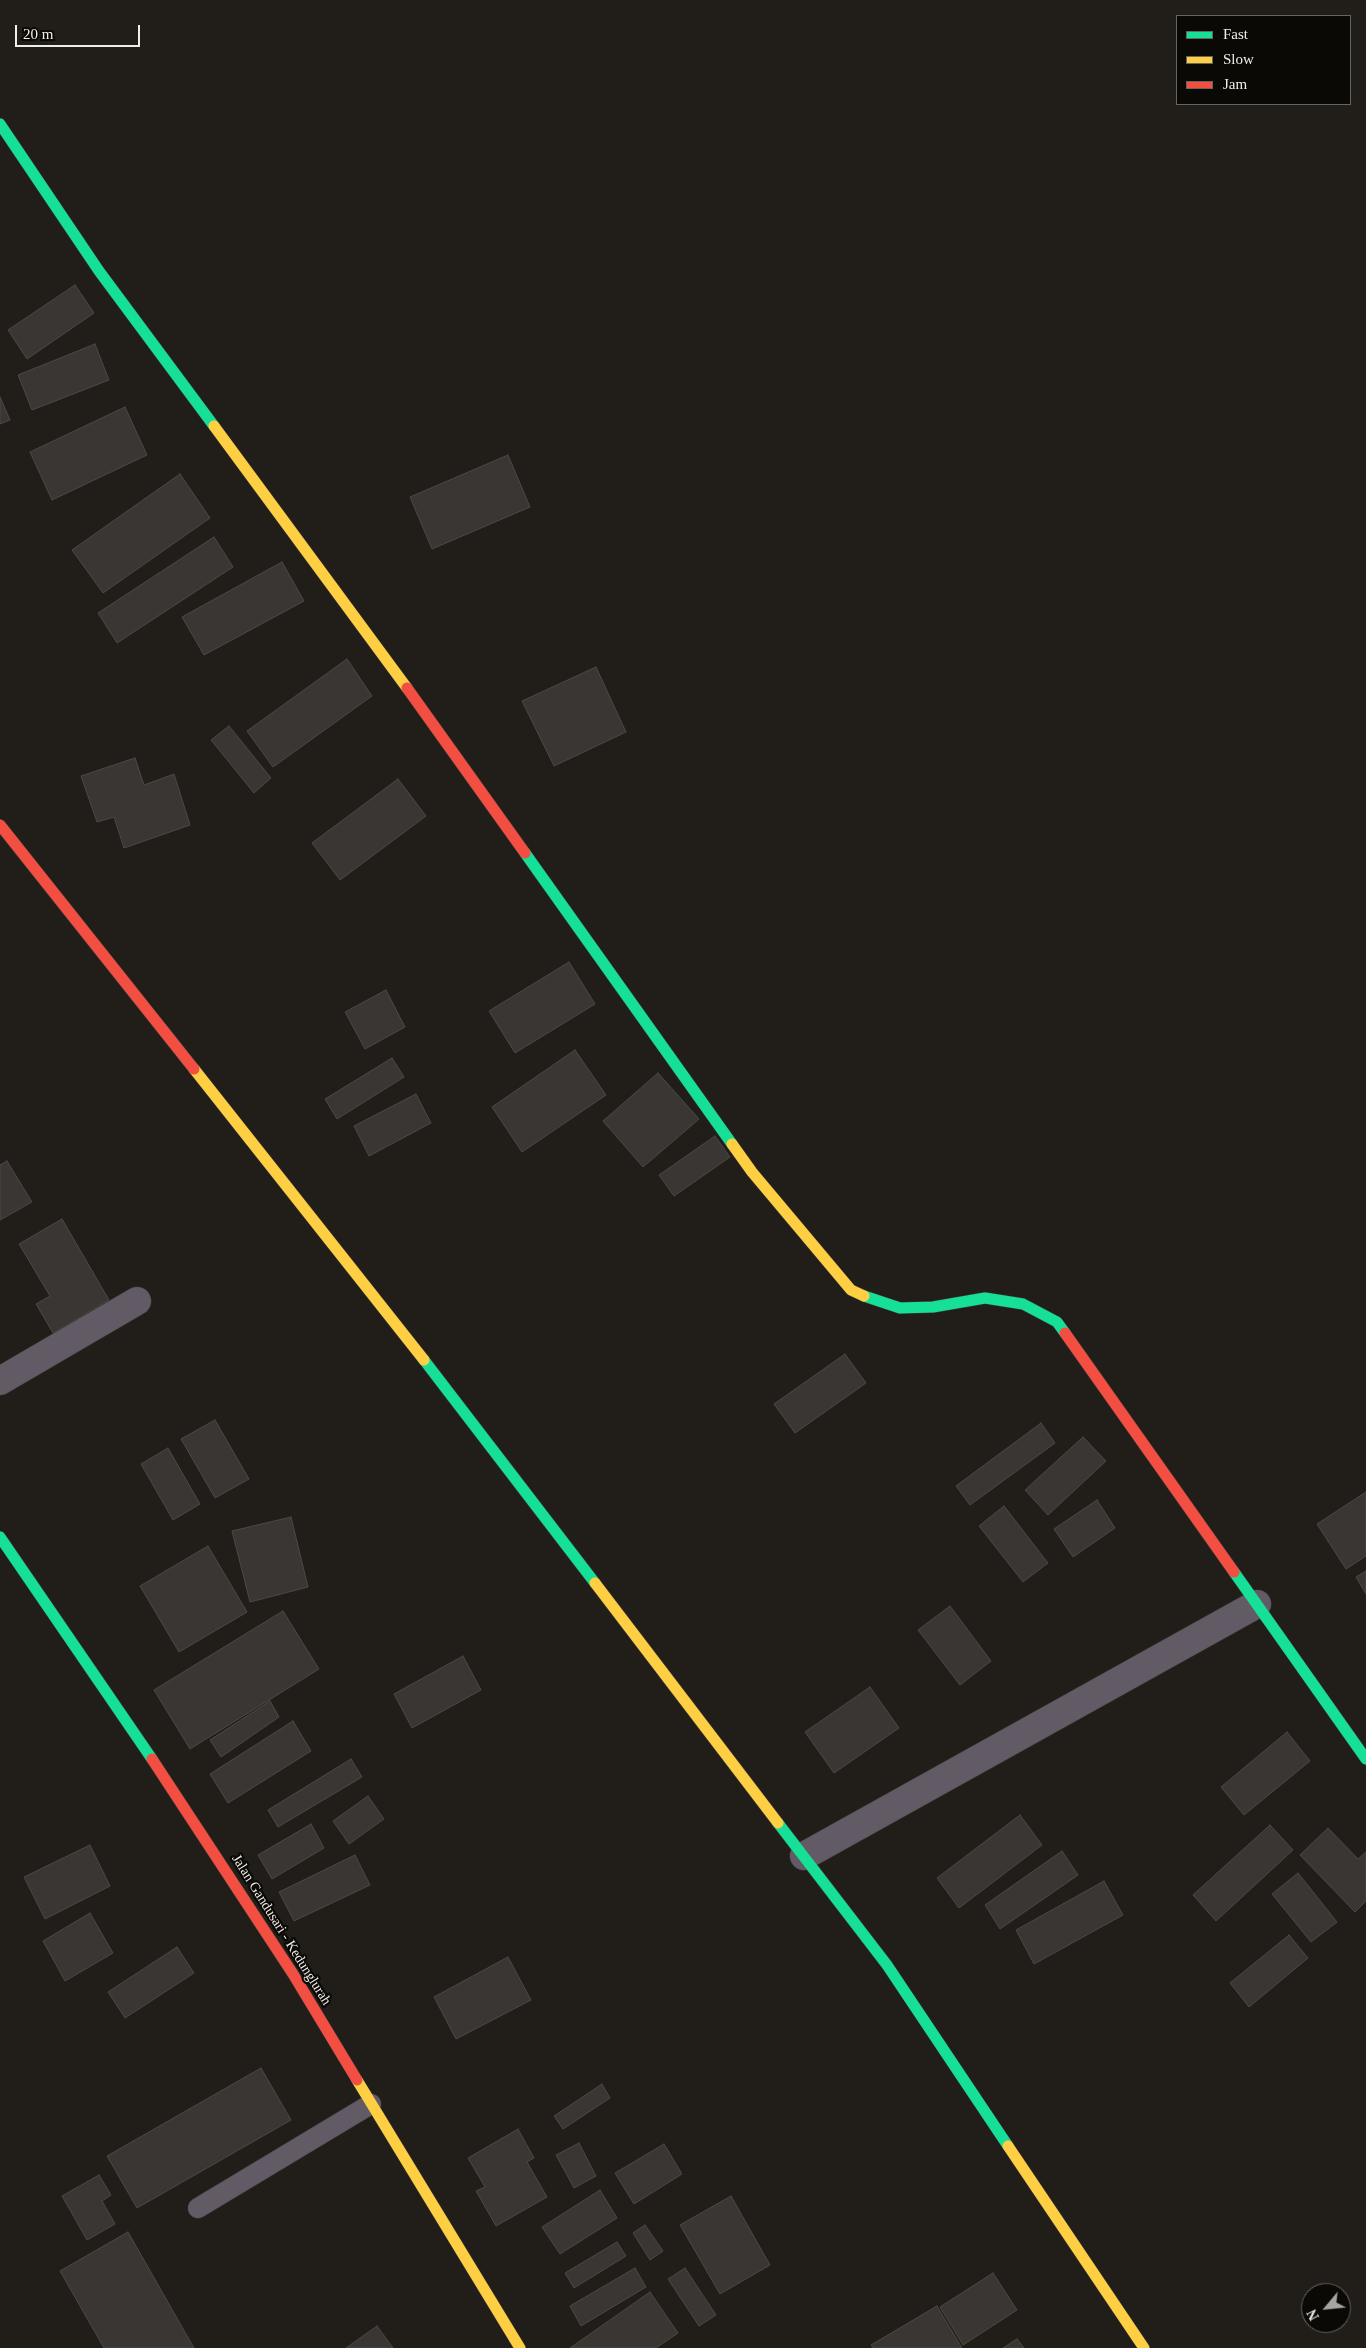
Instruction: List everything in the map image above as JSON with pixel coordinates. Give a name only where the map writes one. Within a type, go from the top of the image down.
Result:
[{"type":"street","points":[[0,124],[99,271],[462,762],[752,1172],[851,1290],[874,1301],[900,1308],[934,1307],[985,1298],[1023,1304],[1057,1322],[1366,1759]]},
{"type":"street","points":[[0,825],[406,1337],[887,1965],[1144,2348]]},
{"type":"street","points":[[0,1381],[137,1301]]},
{"type":"street","name":"Jalan Gandusari - Kedunglurah","points":[[0,1537],[176,1794],[293,1974],[520,2348]]},
{"type":"street","points":[[804,1856],[1257,1604]]},
{"type":"lane","points":[[198,2208],[371,2104]]},
{"type":"building","points":[[75,285],[94,313],[27,359],[8,330]]},
{"type":"building","points":[[95,344],[109,380],[32,410],[18,375]]},
{"type":"building","points":[[0,397],[10,420],[0,424]]},
{"type":"building","points":[[125,407],[147,455],[52,500],[30,452]]},
{"type":"building","points":[[508,455],[530,507],[432,549],[410,497]]},
{"type":"building","points":[[180,474],[210,518],[103,593],[72,550]]},
{"type":"building","points":[[214,537],[233,567],[117,643],[98,613]]},
{"type":"building","points":[[282,562],[304,601],[204,655],[182,617]]},
{"type":"building","points":[[347,659],[372,696],[273,767],[247,731]]},
{"type":"building","points":[[596,667],[626,732],[554,766],[522,701]]},
{"type":"building","points":[[229,726],[271,778],[254,793],[211,740]]},
{"type":"building","points":[[135,758],[144,785],[174,774],[190,825],[124,848],[114,817],[97,822],[81,776]]},
{"type":"building","points":[[398,779],[426,816],[340,880],[312,843]]},
{"type":"building","points":[[569,962],[595,1004],[515,1053],[489,1011]]},
{"type":"building","points":[[386,990],[405,1027],[365,1049],[345,1012]]},
{"type":"building","points":[[575,1050],[606,1095],[522,1152],[492,1107]]},
{"type":"building","points":[[392,1058],[404,1077],[337,1119],[325,1099]]},
{"type":"building","points":[[658,1073],[699,1119],[643,1167],[603,1121]]},
{"type":"building","points":[[416,1094],[431,1123],[369,1156],[354,1126]]},
{"type":"building","points":[[715,1136],[730,1157],[674,1196],[659,1175]]},
{"type":"building","points":[[7,1161],[32,1202],[0,1220],[0,1165]]},
{"type":"building","points":[[62,1219],[109,1300],[53,1333],[36,1304],[50,1296],[19,1244]]},
{"type":"building","points":[[845,1354],[866,1383],[795,1433],[774,1404]]},
{"type":"building","points":[[215,1420],[249,1479],[215,1498],[181,1439]]},
{"type":"building","points":[[1041,1423],[1055,1443],[970,1505],[956,1486]]},
{"type":"building","points":[[1083,1437],[1106,1461],[1048,1515],[1025,1490]]},
{"type":"building","points":[[168,1448],[200,1504],[173,1520],[141,1464]]},
{"type":"building","points":[[1366,1492],[1366,1556],[1346,1569],[1317,1524]]},
{"type":"building","points":[[1097,1500],[1115,1528],[1073,1557],[1054,1529]]},
{"type":"building","points":[[1004,1506],[1048,1563],[1023,1582],[979,1526]]},
{"type":"building","points":[[291,1517],[308,1587],[250,1602],[232,1531]]},
{"type":"building","points":[[208,1546],[247,1612],[179,1652],[140,1586]]},
{"type":"building","points":[[1366,1571],[1366,1594],[1356,1577]]},
{"type":"building","points":[[950,1606],[991,1661],[960,1685],[918,1630]]},
{"type":"building","points":[[283,1611],[319,1669],[190,1749],[154,1690]]},
{"type":"building","points":[[463,1656],[481,1690],[412,1728],[394,1694]]},
{"type":"building","points":[[870,1687],[899,1728],[834,1773],[805,1732]]},
{"type":"building","points":[[270,1701],[279,1717],[221,1757],[210,1740]]},
{"type":"building","points":[[293,1721],[311,1751],[228,1803],[210,1774]]},
{"type":"building","points":[[1287,1732],[1310,1761],[1244,1815],[1221,1787]]},
{"type":"building","points":[[351,1759],[362,1777],[278,1827],[268,1810]]},
{"type":"building","points":[[368,1796],[384,1819],[349,1844],[333,1821]]},
{"type":"building","points":[[1020,1815],[1042,1845],[959,1908],[937,1878]]},
{"type":"building","points":[[311,1824],[324,1848],[272,1879],[258,1855]]},
{"type":"building","points":[[1270,1825],[1293,1850],[1216,1921],[1193,1895]]},
{"type":"building","points":[[1328,1828],[1358,1859],[1366,1852],[1366,1901],[1355,1912],[1300,1855]]},
{"type":"building","points":[[90,1845],[110,1886],[45,1919],[24,1877]]},
{"type":"building","points":[[1062,1851],[1078,1875],[1000,1929],[985,1905]]},
{"type":"building","points":[[355,1855],[370,1885],[294,1921],[279,1892]]},
{"type":"building","points":[[1298,1873],[1337,1922],[1311,1942],[1272,1894]]},
{"type":"building","points":[[1104,1881],[1123,1915],[1034,1964],[1016,1930]]},
{"type":"building","points":[[90,1913],[113,1953],[65,1981],[43,1941]]},
{"type":"building","points":[[1289,1935],[1308,1958],[1249,2007],[1230,1983]]},
{"type":"building","points":[[177,1947],[194,1973],[125,2018],[108,1992]]},
{"type":"building","points":[[508,1957],[531,2000],[456,2039],[434,1997]]},
{"type":"building","points":[[261,2068],[291,2120],[137,2208],[107,2156]]},
{"type":"building","points":[[602,2084],[610,2098],[563,2129],[554,2116]]},
{"type":"building","points":[[518,2129],[534,2158],[527,2162],[547,2197],[496,2226],[476,2191],[485,2187],[468,2158]]},
{"type":"building","points":[[579,2143],[596,2176],[574,2188],[556,2155]]},
{"type":"building","points":[[664,2144],[682,2174],[634,2204],[615,2173]]},
{"type":"building","points":[[99,2175],[111,2195],[102,2201],[115,2224],[87,2240],[62,2196]]},
{"type":"building","points":[[600,2190],[617,2218],[560,2254],[542,2227]]},
{"type":"building","points":[[731,2196],[770,2265],[720,2294],[680,2225]]},
{"type":"building","points":[[645,2225],[663,2251],[650,2260],[633,2233]]},
{"type":"building","points":[[128,2232],[194,2348],[104,2348],[60,2271]]},
{"type":"building","points":[[617,2242],[626,2256],[574,2288],[565,2273]]},
{"type":"building","points":[[635,2268],[646,2287],[581,2326],[570,2306]]},
{"type":"building","points":[[685,2268],[716,2315],[699,2326],[668,2279]]},
{"type":"building","points":[[993,2273],[1017,2310],[963,2345],[940,2307]]},
{"type":"building","points":[[650,2292],[678,2333],[656,2348],[570,2348]]},
{"type":"building","points":[[937,2306],[962,2348],[873,2348],[871,2345]]},
{"type":"building","points":[[377,2326],[393,2348],[346,2348]]},
{"type":"building","points":[[1017,2339],[1024,2348],[1003,2348]]},
{"type":"traffic: fast","points":[[0,124],[99,271],[214,426]]},
{"type":"traffic: fast","points":[[525,853],[732,1144]]},
{"type":"traffic: fast","points":[[864,1296],[900,1308],[933,1307],[985,1298],[1023,1304],[1057,1322],[1065,1333]]},
{"type":"traffic: fast","points":[[424,1360],[595,1583]]},
{"type":"traffic: fast","points":[[0,1537],[152,1759]]},
{"type":"traffic: fast","points":[[1234,1572],[1366,1759]]},
{"type":"traffic: fast","points":[[778,1823],[887,1965],[1008,2146]]},
{"type":"traffic: slow","points":[[214,426],[407,688]]},
{"type":"traffic: slow","points":[[194,1069],[424,1360]]},
{"type":"traffic: slow","points":[[732,1144],[752,1172],[851,1290],[864,1296]]},
{"type":"traffic: slow","points":[[595,1583],[778,1823]]},
{"type":"traffic: slow","points":[[357,2080],[520,2348]]},
{"type":"traffic: slow","points":[[1008,2146],[1144,2348]]},
{"type":"traffic: jam","points":[[407,688],[525,853]]},
{"type":"traffic: jam","points":[[0,825],[194,1069]]},
{"type":"traffic: jam","points":[[1065,1333],[1234,1572]]},
{"type":"traffic: jam","points":[[152,1759],[293,1974],[357,2080]]}]
